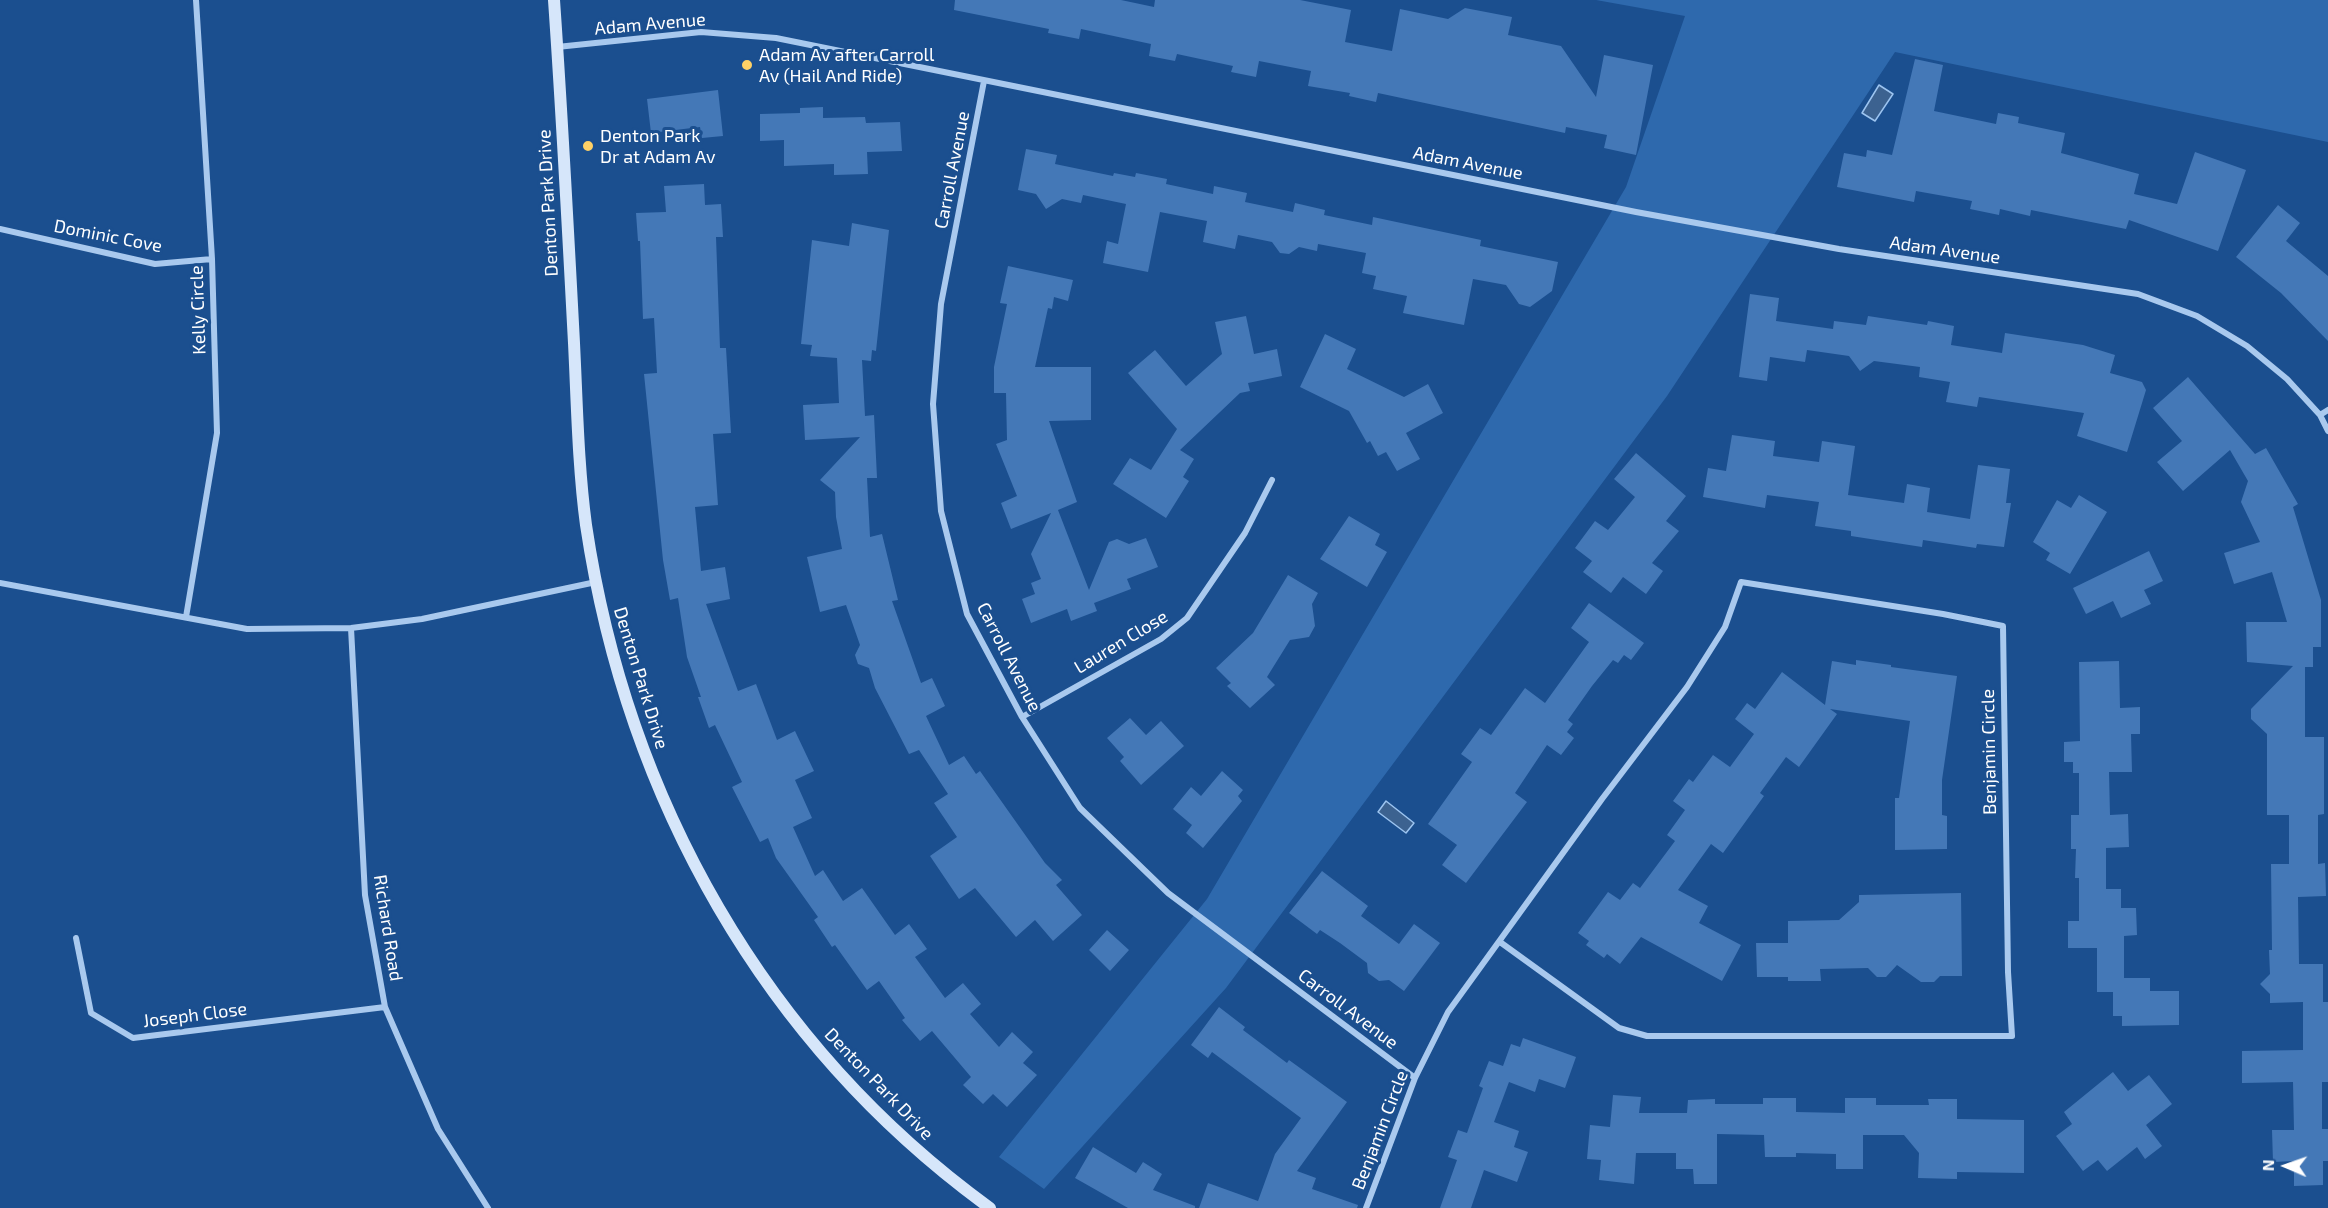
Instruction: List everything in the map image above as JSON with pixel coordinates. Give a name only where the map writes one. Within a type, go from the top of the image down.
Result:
[{"type":"main road","name":"Denton Park Drive","points":[[554,0],[586,522],[596,582],[617,674],[651,771],[699,875],[760,975],[797,1024],[853,1088],[923,1155],[990,1208]]},
{"type":"street","name":"Kelly Circle","points":[[186,617],[218,433],[212,259],[196,0]]},
{"type":"street","name":"Adam Avenue","points":[[557,47],[712,33],[776,38],[1659,216],[1839,249],[2138,294],[2197,316],[2247,346],[2288,379],[2320,415],[2328,431]]},
{"type":"street","name":"Carroll Avenue","points":[[984,81],[941,304],[933,404],[941,511],[967,614],[1022,717],[1080,808],[1168,893],[1415,1078]]},
{"type":"street","name":"Dominic Cove","points":[[0,229],[155,264],[212,259]]},
{"type":"street","points":[[2320,415],[2328,410]]},
{"type":"street","name":"Lauren Close","points":[[1022,717],[1161,639],[1187,618],[1245,533],[1272,480]]},
{"type":"street","points":[[0,583],[247,629],[351,628],[422,619],[596,582]]},
{"type":"street","name":"Benjamin Circle","points":[[1366,1208],[1415,1078],[1448,1012],[1602,799],[1687,687],[1725,627],[1740,582],[1943,614],[2003,626],[2007,972],[2012,1036],[1647,1036],[1619,1028],[1500,942]]},
{"type":"street","name":"Richard Road","points":[[351,628],[365,895],[385,1007],[438,1129],[488,1208]]},
{"type":"street","name":"Joseph Close","points":[[76,938],[91,1013],[133,1038],[385,1007]]},
{"type":"shaded area","points":[[1596,0],[2328,0],[2328,142],[1895,52],[1667,396],[1226,988],[1044,1189],[999,1157],[1207,899],[1626,187],[1685,16]]},
{"type":"shaded area","points":[[1879,85],[1893,94],[1875,121],[1862,113]]},
{"type":"shaded area","points":[[1386,801],[1414,823],[1406,833],[1378,812]]},
{"type":"building","points":[[955,0],[1121,0],[1154,7],[1155,0],[1300,0],[1351,10],[1345,42],[1392,51],[1400,9],[1448,19],[1465,8],[1512,17],[1508,35],[1561,46],[1596,97],[1604,55],[1653,65],[1636,155],[1604,148],[1607,135],[1566,127],[1565,133],[1378,93],[1376,102],[1349,96],[1350,93],[1308,86],[1311,71],[1259,61],[1256,77],[1231,72],[1233,66],[1177,54],[1175,61],[1149,56],[1151,44],[1081,29],[1079,39],[1048,33],[1049,29],[954,10]]},
{"type":"building","points":[[1915,59],[1943,65],[1934,111],[1996,124],[1998,113],[2019,117],[2018,123],[2065,133],[2061,153],[2139,174],[2134,194],[2177,204],[2195,152],[2246,170],[2218,251],[2129,220],[2126,229],[2031,210],[2030,216],[2000,209],[1999,215],[1970,209],[1972,201],[1916,191],[1914,202],[1837,187],[1844,153],[1866,157],[1867,150],[1892,155]]},
{"type":"building","points":[[718,90],[723,136],[702,138],[700,127],[651,133],[647,99]]},
{"type":"building","points":[[823,107],[823,118],[865,117],[866,123],[900,122],[902,151],[867,152],[868,174],[834,175],[834,164],[784,166],[784,140],[760,141],[760,114],[800,113],[800,108]]},
{"type":"building","points":[[1026,149],[1057,155],[1055,164],[1113,176],[1114,173],[1135,177],[1136,173],[1167,179],[1166,184],[1213,194],[1214,186],[1247,193],[1245,202],[1293,212],[1295,203],[1325,210],[1324,215],[1372,225],[1373,217],[1481,240],[1480,246],[1558,262],[1552,291],[1530,307],[1519,304],[1506,285],[1473,279],[1464,325],[1403,313],[1407,296],[1373,289],[1376,276],[1362,273],[1366,253],[1318,244],[1317,251],[1299,247],[1289,254],[1280,253],[1272,242],[1238,235],[1235,249],[1203,242],[1207,221],[1160,212],[1148,272],[1103,263],[1107,241],[1118,244],[1126,204],[1083,195],[1081,203],[1062,199],[1046,209],[1036,194],[1018,190]]},
{"type":"building","points":[[704,184],[705,205],[721,204],[723,237],[716,237],[720,348],[726,348],[731,433],[713,434],[718,505],[695,507],[701,571],[725,567],[730,599],[706,604],[738,691],[756,684],[777,740],[795,731],[814,771],[795,780],[812,818],[793,827],[815,876],[823,870],[843,901],[862,888],[895,935],[909,924],[927,949],[915,957],[945,998],[963,983],[981,1004],[970,1014],[999,1047],[1012,1032],[1033,1052],[1023,1063],[1037,1075],[1007,1107],[993,1094],[983,1104],[963,1085],[971,1077],[932,1031],[920,1041],[902,1020],[905,1018],[879,981],[867,990],[835,945],[832,947],[814,920],[818,917],[776,858],[768,838],[760,842],[732,787],[742,782],[715,725],[709,728],[698,697],[701,697],[687,657],[678,598],[670,600],[663,560],[644,374],[657,373],[654,318],[643,319],[640,241],[638,241],[636,213],[666,212],[664,186]]},
{"type":"building","points":[[2278,205],[2300,223],[2286,241],[2328,276],[2328,341],[2281,293],[2236,257]]},
{"type":"building","points":[[852,223],[889,230],[876,351],[872,350],[871,361],[862,360],[865,416],[874,415],[877,478],[867,478],[870,537],[882,534],[898,600],[892,601],[921,683],[932,678],[945,706],[926,716],[949,765],[964,756],[976,774],[980,771],[1045,863],[1062,880],[1056,885],[1082,915],[1053,941],[1035,920],[1016,937],[975,888],[959,899],[930,856],[957,837],[934,803],[948,794],[919,750],[909,754],[875,688],[869,668],[858,664],[855,655],[860,645],[846,605],[820,612],[807,557],[842,549],[836,517],[835,492],[820,480],[860,437],[805,440],[803,405],[839,403],[837,358],[810,356],[812,345],[801,344],[812,240],[849,246]]},
{"type":"building","points":[[1008,266],[1073,280],[1068,301],[1054,297],[1052,309],[1048,308],[1035,367],[1091,367],[1091,420],[1049,421],[1077,502],[1058,510],[1089,590],[1109,542],[1117,539],[1129,544],[1146,538],[1158,567],[1127,579],[1131,589],[1094,603],[1097,611],[1071,621],[1067,609],[1031,623],[1022,599],[1035,594],[1031,583],[1041,579],[1031,554],[1051,513],[1011,529],[1001,503],[1017,496],[996,444],[1007,440],[1006,393],[994,393],[994,367],[1007,304],[1000,303]]},
{"type":"building","points":[[1750,294],[1779,298],[1776,321],[1833,329],[1834,321],[1866,325],[1868,316],[1927,325],[1928,321],[1954,326],[1951,345],[2002,353],[2005,333],[2083,345],[2115,355],[2110,373],[2142,382],[2146,390],[2127,452],[2077,436],[2084,413],[1979,397],[1977,407],[1946,402],[1950,382],[1919,377],[1920,367],[1874,361],[1860,371],[1849,356],[1807,350],[1805,362],[1770,357],[1767,381],[1739,377]]},
{"type":"building","points":[[1246,316],[1254,354],[1277,349],[1282,376],[1248,383],[1250,391],[1240,393],[1180,450],[1194,459],[1183,477],[1189,481],[1166,518],[1113,484],[1130,458],[1151,470],[1177,429],[1128,373],[1155,350],[1186,386],[1222,354],[1215,322]]},
{"type":"building","points":[[1325,334],[1356,349],[1347,369],[1404,397],[1428,384],[1443,413],[1406,433],[1420,459],[1397,471],[1386,452],[1378,456],[1370,441],[1367,443],[1349,411],[1300,387]]},
{"type":"building","points":[[2188,377],[2255,454],[2266,448],[2298,504],[2293,507],[2321,600],[2321,647],[2313,647],[2313,667],[2305,667],[2305,737],[2324,737],[2324,814],[2318,815],[2318,864],[2325,863],[2326,896],[2298,897],[2299,964],[2323,964],[2323,1002],[2328,1002],[2328,1082],[2322,1082],[2322,1129],[2328,1129],[2328,1161],[2323,1161],[2323,1185],[2294,1186],[2294,1161],[2273,1162],[2272,1130],[2294,1130],[2293,1082],[2242,1083],[2242,1051],[2303,1050],[2303,1002],[2270,1003],[2270,994],[2260,984],[2270,974],[2271,864],[2289,864],[2289,815],[2267,815],[2267,734],[2251,719],[2251,709],[2293,666],[2247,662],[2246,622],[2287,622],[2272,572],[2234,584],[2224,553],[2260,542],[2241,502],[2248,481],[2230,450],[2183,491],[2157,462],[2182,441],[2153,408]]},
{"type":"building","points":[[1732,435],[1775,441],[1773,456],[1819,462],[1822,441],[1855,446],[1848,495],[1904,503],[1907,484],[1930,488],[1927,512],[1970,519],[1978,465],[2010,469],[2006,503],[2011,503],[2004,547],[1977,544],[1976,548],[1923,540],[1922,547],[1851,536],[1851,531],[1815,526],[1819,502],[1767,495],[1765,508],[1703,497],[1708,468],[1726,471]]},
{"type":"building","points":[[1636,453],[1686,496],[1666,521],[1679,531],[1652,563],[1663,571],[1646,594],[1623,577],[1611,593],[1583,572],[1592,561],[1575,548],[1595,521],[1608,530],[1635,497],[1614,479]]},
{"type":"building","points":[[2079,495],[2107,512],[2070,574],[2046,560],[2050,553],[2033,542],[2057,500],[2071,508]]},
{"type":"building","points":[[1349,516],[1380,534],[1375,545],[1387,552],[1367,587],[1320,559]]},
{"type":"building","points":[[2149,551],[2163,581],[2144,590],[2151,604],[2121,618],[2113,601],[2086,614],[2073,588]]},
{"type":"building","points":[[1288,575],[1318,593],[1312,604],[1315,626],[1309,637],[1290,640],[1267,677],[1275,685],[1250,708],[1227,686],[1231,683],[1216,668],[1253,633]]},
{"type":"building","points":[[1589,603],[1644,643],[1631,660],[1624,655],[1618,663],[1613,660],[1592,686],[1568,720],[1573,724],[1567,732],[1574,738],[1561,755],[1547,745],[1515,793],[1527,802],[1466,883],[1442,865],[1457,845],[1428,824],[1472,762],[1461,754],[1480,728],[1491,735],[1525,688],[1545,703],[1589,642],[1571,628]]},
{"type":"building","points":[[1856,660],[1957,676],[1942,780],[1942,815],[1947,816],[1947,849],[1895,850],[1895,798],[1899,798],[1910,721],[1830,709],[1837,714],[1799,767],[1786,757],[1760,793],[1764,796],[1723,853],[1711,844],[1678,890],[1708,906],[1699,923],[1741,945],[1722,981],[1641,937],[1620,964],[1607,954],[1604,958],[1586,945],[1589,941],[1578,933],[1608,892],[1620,900],[1633,883],[1640,888],[1675,841],[1667,835],[1685,810],[1673,801],[1689,779],[1693,782],[1713,755],[1730,767],[1754,734],[1735,719],[1747,703],[1755,709],[1782,672],[1825,705],[1832,661],[1856,665]]},
{"type":"building","points":[[2119,661],[2120,708],[2140,707],[2140,734],[2131,734],[2132,772],[2109,772],[2110,815],[2128,814],[2129,847],[2106,848],[2106,889],[2121,889],[2121,908],[2136,908],[2137,935],[2124,936],[2124,978],[2150,978],[2150,991],[2179,991],[2179,1025],[2122,1026],[2122,1016],[2113,1016],[2113,992],[2097,992],[2097,948],[2068,948],[2068,921],[2079,921],[2079,878],[2075,878],[2076,849],[2071,849],[2071,815],[2079,815],[2079,773],[2073,773],[2073,762],[2064,762],[2064,742],[2080,741],[2079,662]]},
{"type":"building","points":[[1130,718],[1146,735],[1161,721],[1184,746],[1141,785],[1120,761],[1124,757],[1107,738]]},
{"type":"building","points":[[1222,771],[1243,790],[1238,796],[1242,801],[1203,848],[1186,833],[1192,825],[1173,809],[1191,787],[1201,796]]},
{"type":"building","points":[[1322,871],[1368,906],[1361,916],[1399,944],[1414,924],[1440,943],[1404,991],[1389,980],[1379,981],[1368,973],[1367,963],[1320,930],[1317,934],[1289,913]]},
{"type":"building","points":[[1961,893],[1962,976],[1940,976],[1934,982],[1921,982],[1897,965],[1886,977],[1877,977],[1868,968],[1820,969],[1821,981],[1788,981],[1788,977],[1757,977],[1756,943],[1788,943],[1788,921],[1839,920],[1859,902],[1859,895]]},
{"type":"building","points":[[1107,930],[1129,950],[1110,971],[1089,950]]},
{"type":"building","points":[[1219,1007],[1245,1027],[1243,1030],[1287,1063],[1289,1060],[1347,1102],[1297,1171],[1316,1178],[1312,1189],[1358,1205],[1357,1208],[1199,1208],[1208,1183],[1258,1201],[1275,1154],[1301,1118],[1212,1052],[1208,1058],[1191,1045]]},
{"type":"building","points":[[1523,1038],[1576,1057],[1565,1088],[1539,1079],[1535,1092],[1509,1082],[1494,1122],[1519,1131],[1514,1147],[1528,1152],[1517,1182],[1484,1170],[1471,1208],[1440,1208],[1457,1160],[1448,1157],[1458,1130],[1467,1133],[1483,1088],[1479,1086],[1489,1061],[1503,1066],[1511,1044],[1520,1047]]},
{"type":"building","points":[[2113,1072],[2128,1091],[2149,1075],[2172,1104],[2146,1125],[2162,1146],[2145,1159],[2137,1147],[2107,1171],[2098,1160],[2083,1171],[2056,1136],[2072,1124],[2064,1112]]},
{"type":"building","points":[[1613,1095],[1641,1097],[1639,1113],[1687,1113],[1688,1100],[1715,1099],[1715,1104],[1763,1104],[1763,1098],[1796,1098],[1796,1112],[1845,1113],[1845,1098],[1876,1098],[1876,1105],[1929,1105],[1928,1099],[1957,1099],[1957,1119],[2024,1120],[2024,1173],[1957,1172],[1957,1179],[1918,1178],[1919,1153],[1904,1135],[1863,1135],[1863,1169],[1836,1169],[1836,1154],[1796,1153],[1796,1157],[1765,1157],[1764,1135],[1717,1134],[1717,1184],[1694,1184],[1693,1169],[1676,1169],[1676,1153],[1636,1153],[1634,1184],[1599,1180],[1601,1160],[1587,1159],[1590,1125],[1610,1127]]},
{"type":"building","points":[[1093,1147],[1136,1173],[1143,1162],[1162,1174],[1153,1190],[1195,1206],[1195,1208],[1128,1208],[1075,1178]]},
{"type":"place","name":"Adam Av after Carroll Av (Hail And Ride)","points":[[747,65]]},
{"type":"place","name":"Denton Park Dr at Adam Av","points":[[588,146]]}]
